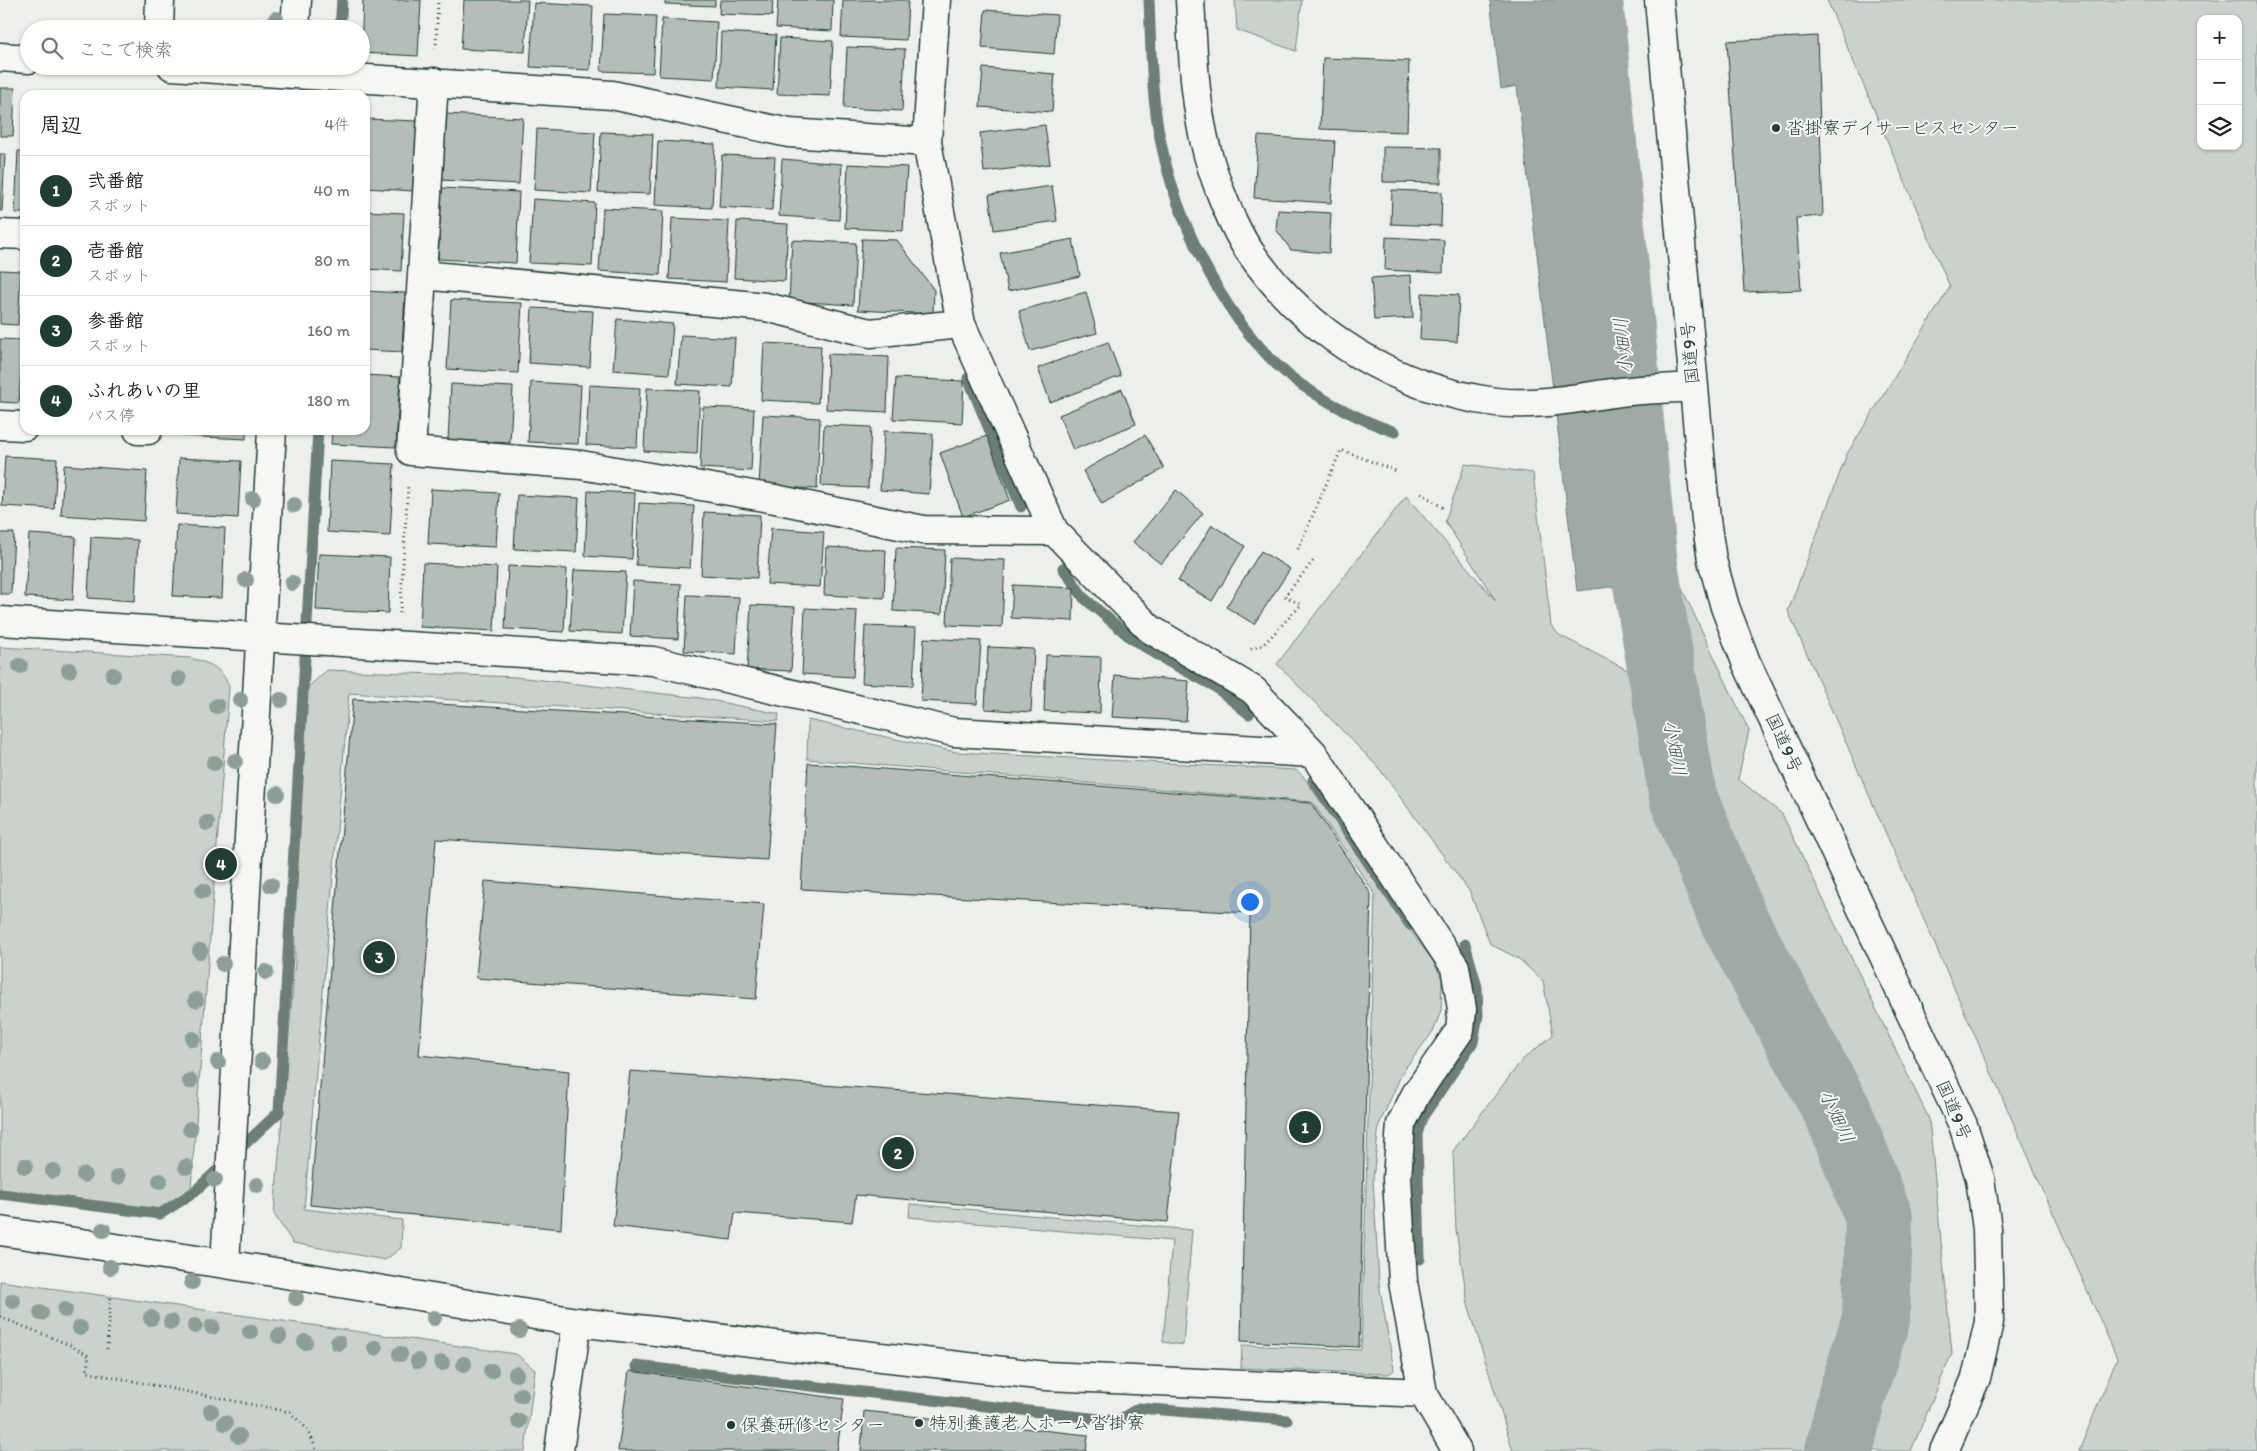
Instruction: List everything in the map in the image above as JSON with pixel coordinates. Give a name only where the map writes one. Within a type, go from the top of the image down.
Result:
[{"type":"main road","points":[[159,20],[160,0]]},
{"type":"main road","points":[[296,20],[297,0]]},
{"type":"main road","points":[[936,0],[928,142],[961,324],[1054,531],[1150,629],[1253,690],[1313,753],[1456,967],[1461,990],[1460,1030],[1416,1094],[1401,1124],[1397,1178],[1403,1282],[1424,1393],[1457,1451]]},
{"type":"main road","points":[[1190,0],[1197,101],[1211,163],[1223,200],[1249,251],[1296,307],[1352,352],[1406,379],[1448,393],[1497,402],[1546,402],[1624,392],[1692,387]]},
{"type":"main road","name":"国道9号","points":[[1659,0],[1692,387],[1712,560],[1725,608],[1750,671],[1963,1125],[1980,1178],[1987,1229],[1989,1322],[1976,1378],[1944,1451]]},
{"type":"main road","points":[[0,57],[20,58]]},
{"type":"main road","points":[[262,75],[292,78],[434,82],[612,95],[789,133],[928,142]]},
{"type":"main road","points":[[434,82],[410,451],[581,466],[775,499],[923,530],[1054,531]]},
{"type":"main road","points":[[0,234],[20,236]]},
{"type":"main road","points":[[422,275],[766,307],[870,333],[961,324]]},
{"type":"main road","points":[[0,425],[20,426]]},
{"type":"main road","points":[[225,1264],[272,435]]},
{"type":"main road","points":[[0,621],[653,661],[954,732],[1313,753]]},
{"type":"main road","points":[[0,1231],[225,1264],[577,1322],[1046,1376],[1424,1393]]},
{"type":"main road","points":[[559,1451],[577,1322]]},
{"type":"path","points":[[434,82],[438,0]]},
{"type":"path","points":[[1298,549],[1341,450],[1398,472]]},
{"type":"path","points":[[398,646],[410,451]]},
{"type":"path","points":[[1422,493],[1445,509]]},
{"type":"path","points":[[1247,650],[1263,645],[1300,605],[1285,596],[1314,560]]},
{"type":"path","points":[[107,1349],[111,1294]]},
{"type":"path","points":[[0,1317],[70,1345],[90,1356],[87,1372],[290,1412],[308,1430],[317,1451]]},
{"type":"shaded area","points":[[1235,0],[1302,0],[1296,51],[1237,30]]},
{"type":"shaded area","points":[[1490,0],[1565,0],[1636,584],[1577,591],[1517,86],[1501,89]]},
{"type":"shaded area","points":[[1827,0],[2257,0],[2257,1451],[2079,1451],[2117,1358],[1788,611],[1847,454],[1950,287]]},
{"type":"shaded area","points":[[1642,459],[1663,476],[1677,578],[1749,731],[1738,779],[1782,814],[1929,1119],[1952,1353],[1911,1451],[1513,1451],[1468,1304],[1456,1230],[1453,1151],[1522,1060],[1553,1035],[1543,981],[1519,959],[1490,944],[1470,892],[1378,767],[1277,664],[1406,496],[1496,601],[1445,521],[1465,464],[1533,473],[1551,625],[1559,635],[1651,682]]},
{"type":"shaded area","points":[[0,647],[190,658],[219,670],[229,687],[191,1188],[160,1209],[0,1189]]},
{"type":"shaded area","points":[[327,670],[516,677],[700,698],[779,714],[778,721],[349,693],[304,1209],[402,1220],[401,1248],[385,1260],[293,1243],[274,1214],[295,962],[294,888],[306,689]]},
{"type":"shaded area","points":[[808,720],[956,752],[1296,770],[1303,776],[1431,958],[1442,978],[1441,1010],[1434,1030],[1403,1071],[1379,1125],[1373,1179],[1379,1283],[1394,1370],[1389,1374],[1241,1368],[1242,1345],[1361,1350],[1375,894],[1312,802],[807,759]]},
{"type":"shaded area","points":[[910,1204],[1192,1230],[1183,1345],[1163,1342],[1172,1241],[909,1217]]},
{"type":"shaded area","points":[[0,1281],[516,1354],[535,1370],[525,1451],[0,1451]]},
{"type":"building","points":[[363,0],[421,0],[418,56],[370,53],[370,20],[362,20]]},
{"type":"building","points":[[464,0],[528,0],[525,52],[461,49]]},
{"type":"building","points":[[665,0],[715,0],[715,6],[665,4]]},
{"type":"building","points":[[720,0],[773,0],[772,16],[719,14]]},
{"type":"building","points":[[778,0],[833,0],[832,31],[776,28]]},
{"type":"building","points":[[843,0],[908,0],[906,40],[841,37]]},
{"type":"building","points":[[534,3],[593,6],[590,70],[530,67]]},
{"type":"building","points":[[985,10],[1057,15],[1054,54],[982,48]]},
{"type":"building","points":[[604,14],[656,16],[653,73],[601,71]]},
{"type":"building","points":[[662,19],[717,22],[714,79],[659,76]]},
{"type":"building","points":[[721,32],[776,35],[773,90],[719,87]]},
{"type":"building","name":"沓掛寮デイサービスセンター","points":[[1817,36],[1823,216],[1796,218],[1801,290],[1744,292],[1727,41]]},
{"type":"building","points":[[780,38],[833,41],[830,96],[777,94]]},
{"type":"building","points":[[847,47],[905,49],[902,111],[844,108]]},
{"type":"building","points":[[1323,58],[1409,61],[1407,132],[1320,129]]},
{"type":"building","points":[[983,68],[1055,74],[1052,112],[980,107]]},
{"type":"building","points":[[0,88],[15,88],[13,136],[0,136]]},
{"type":"building","points":[[445,114],[523,118],[519,184],[441,180]]},
{"type":"building","points":[[370,119],[418,121],[414,191],[370,188]]},
{"type":"building","points":[[1045,125],[1050,164],[984,172],[980,133]]},
{"type":"building","points":[[537,129],[595,132],[591,193],[534,190]]},
{"type":"building","points":[[601,132],[653,134],[650,194],[598,192]]},
{"type":"building","points":[[1258,136],[1335,141],[1331,203],[1254,198]]},
{"type":"building","points":[[658,141],[715,144],[712,208],[655,205]]},
{"type":"building","points":[[1383,147],[1441,148],[1441,183],[1383,182]]},
{"type":"building","points":[[18,151],[20,151],[20,213],[15,213]]},
{"type":"building","points":[[0,154],[5,154],[2,211],[0,211]]},
{"type":"building","points":[[722,155],[775,157],[772,210],[719,207]]},
{"type":"building","points":[[782,159],[842,164],[839,220],[779,216]]},
{"type":"building","points":[[848,164],[907,167],[903,231],[845,228]]},
{"type":"building","points":[[1052,186],[1057,221],[994,230],[989,195]]},
{"type":"building","points":[[442,188],[519,192],[516,263],[438,259]]},
{"type":"building","points":[[1392,190],[1442,192],[1441,226],[1391,224]]},
{"type":"building","points":[[533,199],[595,203],[592,266],[529,263]]},
{"type":"building","points":[[603,208],[663,211],[660,275],[599,271]]},
{"type":"building","points":[[1278,210],[1331,213],[1329,253],[1291,250],[1276,229]]},
{"type":"building","points":[[370,211],[404,213],[401,271],[370,269]]},
{"type":"building","points":[[672,218],[729,221],[726,282],[669,279]]},
{"type":"building","points":[[737,221],[788,224],[785,281],[734,278]]},
{"type":"building","points":[[1386,237],[1444,240],[1443,273],[1385,270]]},
{"type":"building","points":[[862,239],[897,240],[934,290],[933,314],[858,310]]},
{"type":"building","points":[[1073,239],[1080,276],[1008,291],[1000,253]]},
{"type":"building","points":[[792,240],[856,243],[853,305],[789,301]]},
{"type":"building","points":[[0,270],[20,271],[18,325],[0,324]]},
{"type":"building","points":[[1411,275],[1413,318],[1374,320],[1371,278]]},
{"type":"building","points":[[370,291],[405,293],[402,352],[370,350]]},
{"type":"building","points":[[1086,292],[1097,333],[1030,351],[1019,311]]},
{"type":"building","points":[[1422,293],[1459,295],[1457,342],[1420,340]]},
{"type":"building","points":[[451,300],[522,303],[518,373],[447,369]]},
{"type":"building","points":[[532,308],[593,311],[590,367],[529,363]]},
{"type":"building","points":[[617,319],[673,324],[669,374],[613,370]]},
{"type":"building","points":[[681,335],[735,338],[732,387],[677,384]]},
{"type":"building","points":[[0,339],[20,340],[19,403],[0,402]]},
{"type":"building","points":[[1108,342],[1121,376],[1050,402],[1038,368]]},
{"type":"building","points":[[764,343],[821,346],[818,403],[761,400]]},
{"type":"building","points":[[828,354],[889,357],[887,412],[826,409]]},
{"type":"building","points":[[370,375],[400,377],[396,447],[331,444],[332,435],[370,435]]},
{"type":"building","points":[[896,378],[964,381],[962,423],[893,419]]},
{"type":"building","points":[[531,382],[581,385],[578,444],[528,442]]},
{"type":"building","points":[[451,384],[513,387],[510,443],[448,440]]},
{"type":"building","points":[[589,385],[640,388],[637,447],[586,445]]},
{"type":"building","points":[[647,388],[700,391],[697,454],[644,451]]},
{"type":"building","points":[[1122,389],[1136,424],[1073,450],[1059,415]]},
{"type":"building","points":[[703,407],[754,409],[751,471],[700,468]]},
{"type":"building","points":[[763,415],[820,418],[817,489],[759,486]]},
{"type":"building","points":[[824,425],[871,427],[868,488],[821,486]]},
{"type":"building","points":[[884,431],[933,434],[929,494],[880,490]]},
{"type":"building","points":[[246,435],[246,439],[183,436]]},
{"type":"building","points":[[1145,435],[1164,468],[1102,504],[1083,471]]},
{"type":"building","points":[[987,436],[1010,500],[963,517],[940,453]]},
{"type":"building","points":[[5,456],[57,459],[54,509],[2,506]]},
{"type":"building","points":[[179,458],[241,461],[238,518],[176,514]]},
{"type":"building","points":[[330,461],[394,464],[390,536],[327,532]]},
{"type":"building","points":[[64,465],[147,471],[144,521],[61,515]]},
{"type":"building","points":[[431,489],[499,493],[496,547],[428,544]]},
{"type":"building","points":[[1176,490],[1203,513],[1161,564],[1133,542]]},
{"type":"building","points":[[588,491],[635,493],[632,559],[585,556]]},
{"type":"building","points":[[517,495],[579,498],[576,552],[514,549]]},
{"type":"building","points":[[639,503],[694,506],[690,568],[636,565]]},
{"type":"building","points":[[704,512],[760,515],[757,578],[701,575]]},
{"type":"building","points":[[177,525],[225,528],[222,598],[173,596]]},
{"type":"building","points":[[1212,525],[1245,546],[1212,601],[1178,581]]},
{"type":"building","points":[[771,528],[824,532],[820,587],[767,584]]},
{"type":"building","points":[[0,533],[14,533],[11,594],[0,594]]},
{"type":"building","points":[[29,534],[76,537],[73,600],[25,597]]},
{"type":"building","points":[[91,537],[138,540],[135,601],[88,598]]},
{"type":"building","points":[[826,547],[886,550],[884,598],[824,595]]},
{"type":"building","points":[[896,548],[945,550],[942,614],[893,611]]},
{"type":"building","points":[[1261,551],[1290,569],[1254,624],[1226,607]]},
{"type":"building","points":[[319,554],[390,557],[388,613],[316,610]]},
{"type":"building","points":[[950,558],[1005,560],[1002,627],[947,625]]},
{"type":"building","points":[[423,563],[497,567],[494,631],[420,627]]},
{"type":"building","points":[[508,566],[567,569],[564,632],[505,629]]},
{"type":"building","points":[[574,570],[626,572],[622,634],[570,631]]},
{"type":"building","points":[[633,581],[681,584],[678,639],[630,636]]},
{"type":"building","points":[[1013,585],[1074,588],[1073,621],[1011,618]]},
{"type":"building","points":[[687,595],[739,597],[736,654],[684,651]]},
{"type":"building","points":[[751,605],[795,607],[791,671],[747,669]]},
{"type":"building","points":[[805,608],[857,611],[853,677],[802,674]]},
{"type":"building","points":[[865,626],[916,628],[913,686],[862,683]]},
{"type":"building","points":[[924,638],[981,641],[977,704],[921,701]]},
{"type":"building","points":[[988,647],[1034,649],[1031,712],[985,709]]},
{"type":"building","points":[[1046,655],[1101,657],[1100,713],[1044,711]]},
{"type":"building","points":[[1115,675],[1189,681],[1186,721],[1112,717]]},
{"type":"building","points":[[353,699],[777,724],[767,860],[436,839],[419,1055],[569,1071],[561,1229],[310,1205]]},
{"type":"building","points":[[808,763],[1311,803],[1371,894],[1359,1347],[1241,1341],[1250,913],[801,889]]},
{"type":"building","points":[[485,881],[764,904],[756,999],[476,978]]},
{"type":"building","points":[[630,1071],[1179,1111],[1168,1222],[856,1195],[852,1222],[735,1213],[731,1240],[613,1226]]},
{"type":"building","name":"保養研修センター","points":[[629,1371],[844,1399],[837,1451],[618,1451]]},
{"type":"building","name":"特別養護老人ホーム沓掛寮","points":[[864,1411],[1088,1435],[1086,1451],[861,1451]]},
{"type":"waterway","points":[[341,20],[342,0]]},
{"type":"waterway","points":[[1149,0],[1153,90],[1161,143],[1168,173],[1190,233],[1219,291],[1256,343],[1289,375],[1333,404],[1395,432]]},
{"type":"waterway","name":"小畑川","points":[[1589,0],[1644,566],[1683,797],[1733,919],[1839,1114],[1879,1218],[1876,1319],[1852,1395],[1839,1451]]},
{"type":"waterway","points":[[968,378],[1021,507]]},
{"type":"waterway","points":[[0,1194],[160,1214],[193,1193],[279,1112],[318,435]]},
{"type":"waterway","points":[[1063,568],[1084,598],[1131,638],[1169,662],[1214,686],[1249,714]]},
{"type":"waterway","points":[[1313,780],[1410,925]]},
{"type":"waterway","points":[[1420,1259],[1417,1134],[1422,1118],[1473,1042],[1478,1015],[1477,987],[1465,944]]},
{"type":"waterway","points":[[636,1366],[1117,1421],[1139,1408],[1287,1420]]},
{"type":"place","name":"沓掛寮デイサービスセンター","points":[[1776,128]]},
{"type":"place","name":"ふれあいの里","points":[[221,864]]},
{"type":"place","name":"参番館","points":[[379,957]]},
{"type":"place","name":"弐番館","points":[[1305,1127]]},
{"type":"place","name":"壱番館","points":[[898,1153]]},
{"type":"place","name":"特別養護老人ホーム沓掛寮","points":[[919,1423]]},
{"type":"place","name":"保養研修センター","points":[[731,1425]]}]
